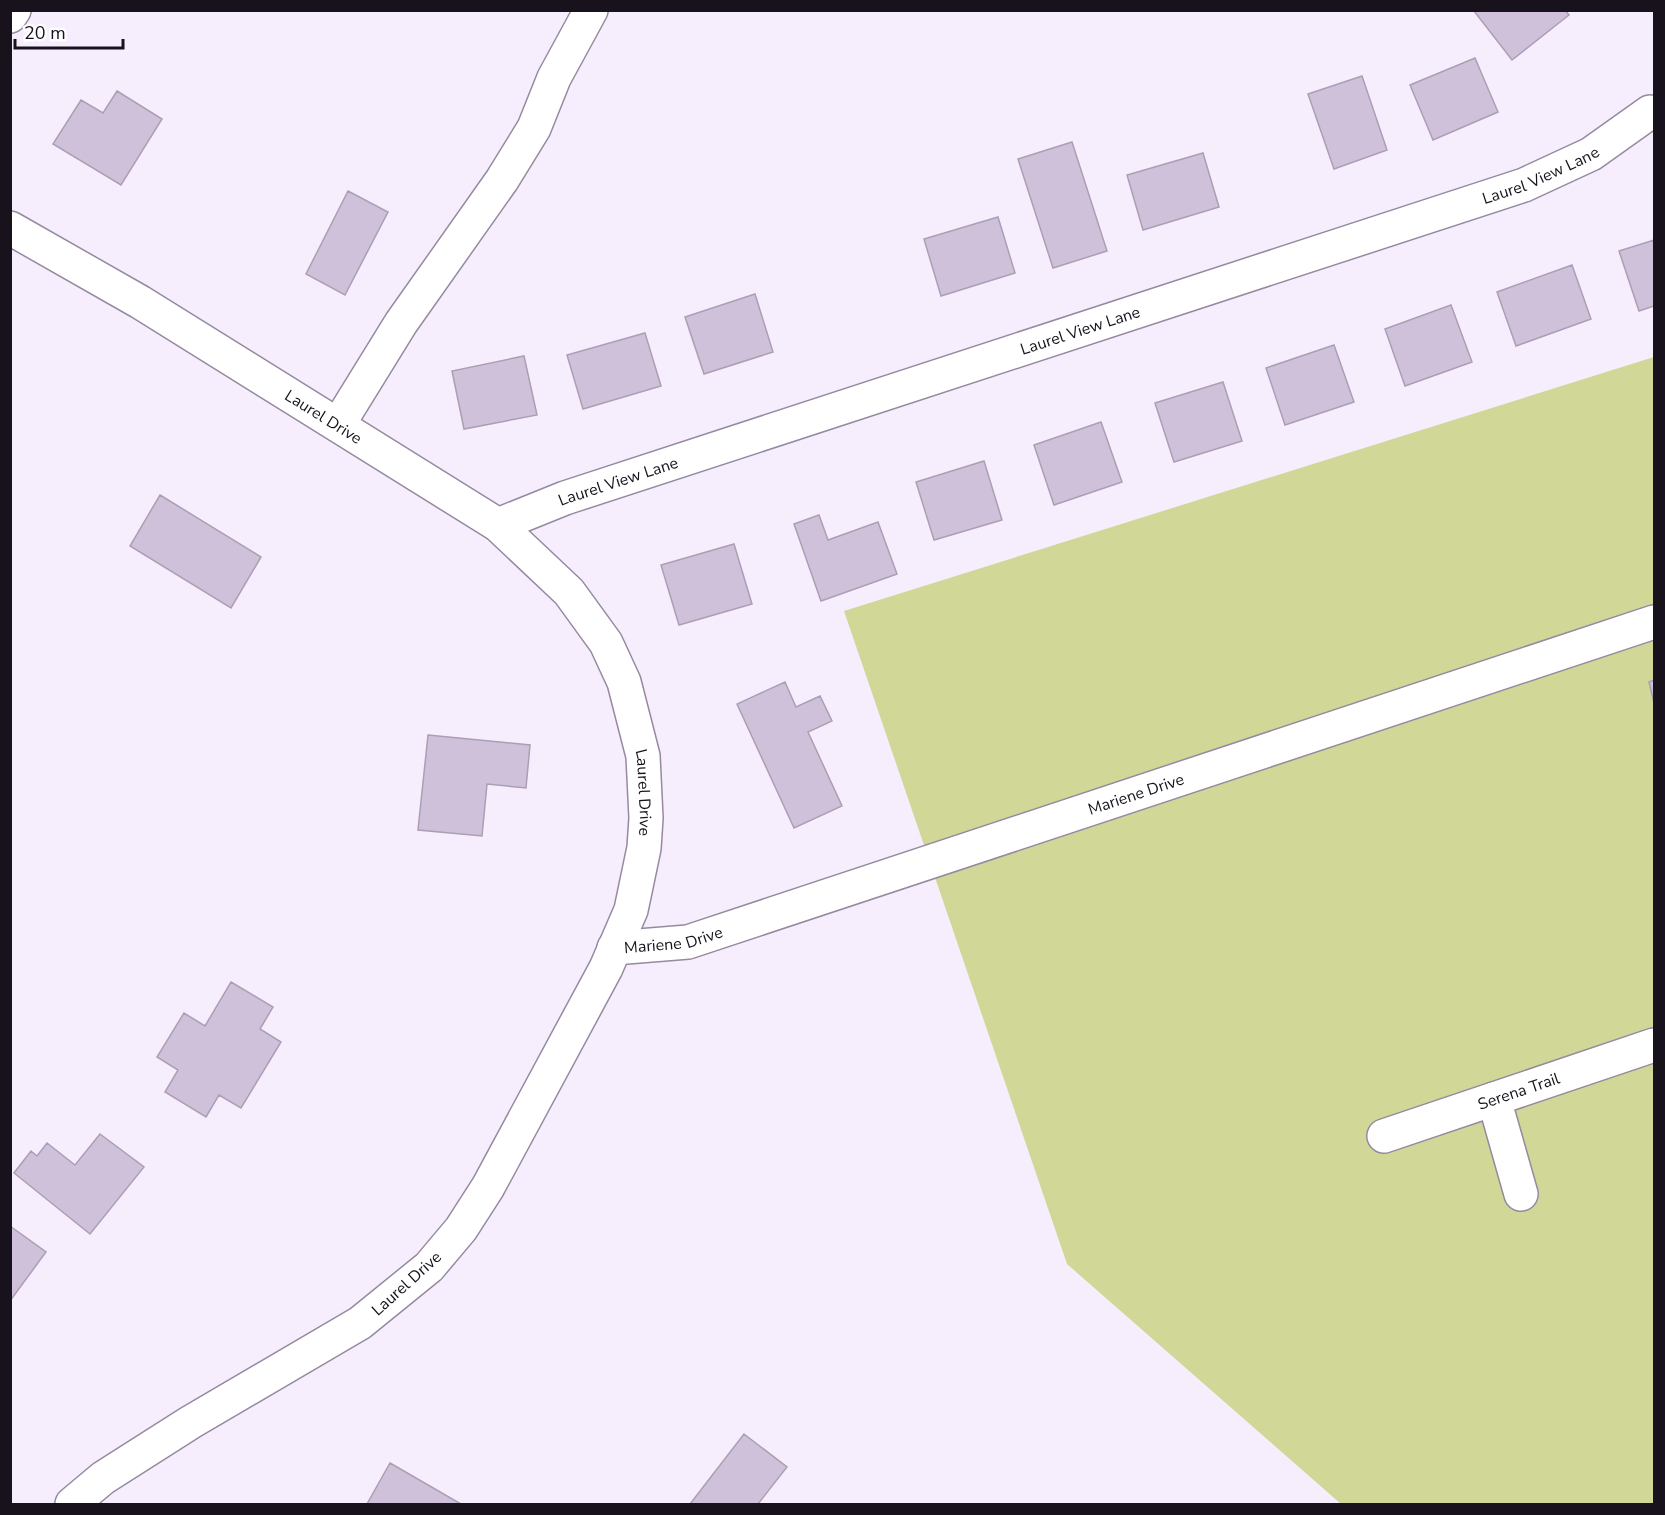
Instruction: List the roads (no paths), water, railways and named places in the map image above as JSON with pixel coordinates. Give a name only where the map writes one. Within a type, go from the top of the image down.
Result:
[{"type":"street","points":[[10,15],[14,10]]},
{"type":"street","points":[[338,425],[401,323],[502,180],[534,128],[554,78],[591,10]]},
{"type":"street","name":"Laurel View Lane","points":[[498,525],[565,498],[1524,185],[1591,154],[1650,112]]},
{"type":"street","name":"Laurel Drive","points":[[10,228],[140,302],[498,525],[581,606],[611,653],[624,682],[643,756],[646,818],[644,848],[631,910],[614,948],[488,1187],[461,1228],[429,1267],[360,1323],[191,1422],[103,1479],[72,1504]]},
{"type":"street","name":"Mariene Drive","points":[[614,948],[688,942],[1654,622]]},
{"type":"street","name":"Serena Trail","points":[[1384,1136],[1654,1046]]},
{"type":"street","points":[[1494,1099],[1521,1194]]}]
